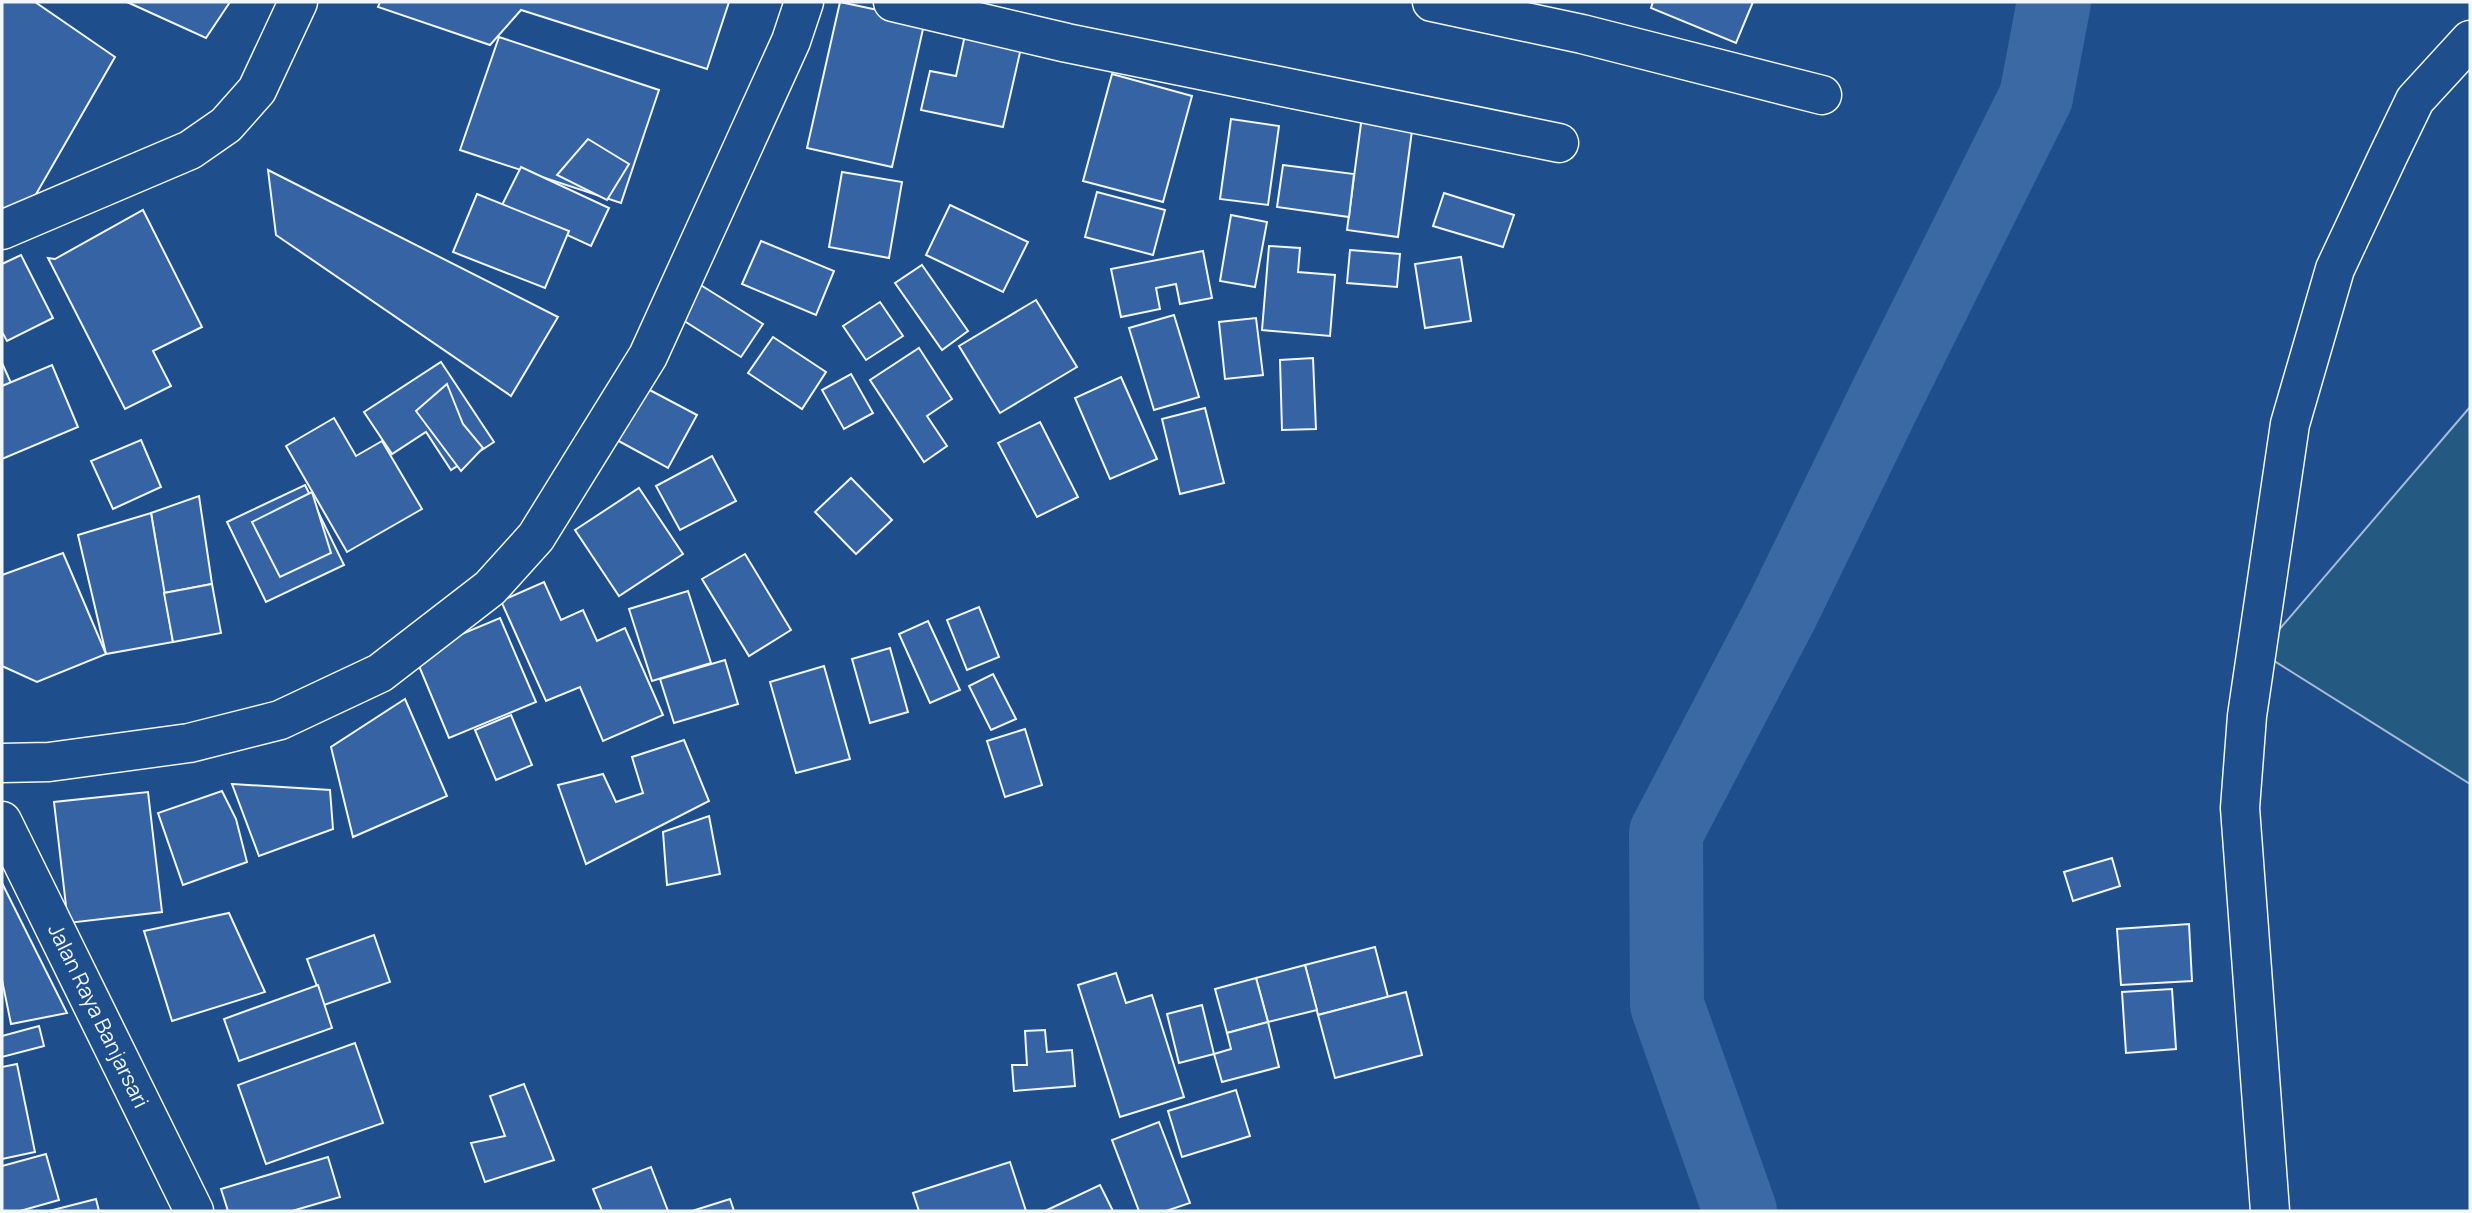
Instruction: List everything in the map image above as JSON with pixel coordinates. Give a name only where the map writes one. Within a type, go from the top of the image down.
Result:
[{"type":"main road","points":[[2,230],[190,150],[226,125],[257,90],[298,2]]},
{"type":"main road","points":[[2,763],[49,762],[189,743],[280,720],[380,673],[490,588],[536,537],[648,356],[791,41],[804,2]]},
{"type":"main road","points":[[893,2],[1067,43],[1559,143]]},
{"type":"main road","points":[[1432,2],[1582,34],[1822,95]]},
{"type":"main road","points":[[2270,1211],[2240,808],[2247,716],[2290,424],[2335,268],[2415,100],[2470,40]]},
{"type":"main road","name":"Jalan Raya Banjarsari","points":[[2,821],[194,1211]]},
{"type":"shaded area","points":[[2470,407],[2470,784],[2260,652]]},
{"type":"building","points":[[2,2],[35,2],[115,57],[35,196],[2,214]]},
{"type":"building","points":[[127,2],[230,2],[206,38]]},
{"type":"building","points":[[380,2],[729,2],[707,69],[521,10],[490,45],[378,7]]},
{"type":"building","points":[[840,2],[925,20],[892,167],[807,148]]},
{"type":"building","points":[[1653,2],[1753,2],[1736,43],[1651,8]]},
{"type":"building","points":[[965,35],[1021,48],[1003,127],[921,110],[930,71],[956,76]]},
{"type":"building","points":[[499,37],[659,90],[621,203],[460,150]]},
{"type":"building","points":[[1112,74],[1192,96],[1163,202],[1083,181]]},
{"type":"building","points":[[1362,116],[1413,123],[1398,237],[1347,230]]},
{"type":"building","points":[[1231,119],[1279,126],[1268,205],[1220,199]]},
{"type":"building","points":[[588,139],[629,164],[607,200],[557,175]]},
{"type":"building","points":[[1283,165],[1354,174],[1349,217],[1277,207]]},
{"type":"building","points":[[521,167],[609,208],[591,246],[502,205]]},
{"type":"building","points":[[268,170],[558,317],[511,396],[276,235]]},
{"type":"building","points":[[842,172],[902,182],[889,258],[829,247]]},
{"type":"building","points":[[1097,192],[1165,210],[1153,255],[1085,237]]},
{"type":"building","points":[[1444,193],[1514,215],[1503,247],[1433,226]]},
{"type":"building","points":[[477,194],[569,231],[545,288],[453,252]]},
{"type":"building","points":[[950,205],[1028,242],[1003,292],[926,255]]},
{"type":"building","points":[[143,210],[202,327],[153,351],[171,386],[125,409],[48,258],[55,259]]},
{"type":"building","points":[[1231,215],[1267,222],[1255,287],[1220,281]]},
{"type":"building","points":[[761,241],[834,271],[816,315],[742,284]]},
{"type":"building","points":[[1269,246],[1300,248],[1298,272],[1335,275],[1330,336],[1262,330]]},
{"type":"building","points":[[1350,250],[1400,254],[1397,287],[1347,283]]},
{"type":"building","points":[[1203,251],[1212,298],[1180,304],[1176,284],[1156,288],[1160,309],[1121,317],[1111,269]]},
{"type":"building","points":[[21,255],[53,318],[7,341],[2,332],[2,264]]},
{"type":"building","points":[[1461,257],[1471,321],[1425,328],[1415,264]]},
{"type":"building","points":[[922,265],[968,331],[942,350],[895,283]]},
{"type":"building","points":[[699,284],[763,324],[741,357],[678,317]]},
{"type":"building","points":[[1036,300],[1077,367],[1000,413],[959,346]]},
{"type":"building","points":[[880,302],[903,336],[866,360],[843,326]]},
{"type":"building","points":[[1174,315],[1199,397],[1154,410],[1129,328]]},
{"type":"building","points":[[1256,318],[1263,375],[1225,379],[1219,322]]},
{"type":"building","points":[[773,337],[826,372],[802,409],[748,373]]},
{"type":"building","points":[[919,348],[952,399],[927,416],[947,446],[924,462],[870,380]]},
{"type":"building","points":[[1313,358],[1316,429],[1282,430],[1280,360]]},
{"type":"building","points":[[441,362],[494,442],[451,470],[426,432],[392,454],[364,412]]},
{"type":"building","points":[[2,363],[11,383],[2,387]]},
{"type":"building","points":[[52,365],[78,427],[2,459],[2,386]]},
{"type":"building","points":[[851,374],[873,413],[844,429],[822,390]]},
{"type":"building","points":[[1121,377],[1157,459],[1110,479],[1075,398]]},
{"type":"building","points":[[447,384],[463,424],[483,448],[461,471],[416,411]]},
{"type":"building","points":[[644,387],[697,415],[668,468],[615,439]]},
{"type":"building","points":[[1205,408],[1224,483],[1180,494],[1162,419]]},
{"type":"building","points":[[334,418],[356,456],[382,441],[422,509],[347,552],[286,446]]},
{"type":"building","points":[[1040,422],[1078,497],[1037,517],[998,443]]},
{"type":"building","points":[[141,440],[161,487],[113,509],[91,461]]},
{"type":"building","points":[[712,456],[736,501],[680,530],[656,486]]},
{"type":"building","points":[[851,478],[892,520],[856,554],[815,512]]},
{"type":"building","points":[[305,485],[344,565],[266,602],[227,522]]},
{"type":"building","points":[[639,488],[683,554],[619,596],[575,530]]},
{"type":"building","points":[[312,492],[331,553],[280,577],[252,522]]},
{"type":"building","points":[[199,496],[212,584],[164,593],[151,513]]},
{"type":"building","points":[[151,513],[173,642],[106,654],[78,535]]},
{"type":"building","points":[[63,553],[106,654],[37,682],[2,666],[2,575]]},
{"type":"building","points":[[745,554],[791,630],[749,656],[702,579]]},
{"type":"building","points":[[544,582],[561,620],[583,610],[597,641],[625,628],[663,715],[603,741],[580,687],[546,701],[501,601]]},
{"type":"building","points":[[212,584],[221,633],[173,642],[164,593]]},
{"type":"building","points":[[688,591],[711,663],[652,681],[629,609]]},
{"type":"building","points":[[979,607],[999,657],[967,670],[947,620]]},
{"type":"building","points":[[500,618],[536,702],[449,738],[414,654]]},
{"type":"building","points":[[928,621],[960,690],[930,703],[899,634]]},
{"type":"building","points":[[890,648],[908,712],[870,723],[852,659]]},
{"type":"building","points":[[725,660],[738,704],[674,723],[660,679]]},
{"type":"building","points":[[824,666],[850,759],[796,773],[770,682]]},
{"type":"building","points":[[993,674],[1016,719],[991,730],[969,686]]},
{"type":"building","points":[[405,699],[447,796],[353,837],[331,747]]},
{"type":"building","points":[[511,715],[532,765],[496,780],[475,730]]},
{"type":"building","points":[[1025,729],[1042,785],[1005,797],[987,741]]},
{"type":"building","points":[[684,740],[709,801],[586,864],[558,785],[603,774],[616,802],[643,793],[632,757]]},
{"type":"building","points":[[232,784],[330,790],[333,829],[259,856]]},
{"type":"building","points":[[222,791],[236,819],[247,862],[183,885],[158,813]]},
{"type":"building","points":[[148,792],[162,912],[68,923],[54,802]]},
{"type":"building","points":[[709,816],[720,874],[667,885],[663,832]]},
{"type":"building","points":[[2112,858],[2120,886],[2073,901],[2064,872]]},
{"type":"building","points":[[2,883],[67,1013],[11,1024],[2,980]]},
{"type":"building","points":[[229,913],[265,992],[172,1021],[144,931]]},
{"type":"building","points":[[2189,924],[2192,981],[2121,985],[2117,929]]},
{"type":"building","points":[[374,935],[390,982],[324,1005],[307,959]]},
{"type":"building","points":[[1375,947],[1388,997],[1318,1015],[1305,965]]},
{"type":"building","points":[[1305,965],[1317,1010],[1268,1022],[1256,978]]},
{"type":"building","points":[[1116,973],[1126,1003],[1152,995],[1184,1097],[1120,1117],[1078,985]]},
{"type":"building","points":[[1256,978],[1268,1022],[1227,1033],[1215,989]]},
{"type":"building","points":[[318,985],[332,1028],[239,1061],[224,1019]]},
{"type":"building","points":[[2172,989],[2176,1049],[2126,1053],[2122,992]]},
{"type":"building","points":[[1406,992],[1422,1055],[1335,1078],[1318,1015]]},
{"type":"building","points":[[1202,1005],[1214,1054],[1179,1063],[1167,1014]]},
{"type":"building","points":[[1268,1022],[1279,1067],[1222,1082],[1214,1054],[1231,1049],[1227,1033]]},
{"type":"building","points":[[39,1026],[44,1046],[2,1057],[2,1036]]},
{"type":"building","points":[[1045,1030],[1047,1052],[1072,1050],[1075,1086],[1014,1091],[1012,1065],[1027,1065],[1025,1031]]},
{"type":"building","points":[[355,1043],[383,1123],[266,1164],[238,1085]]},
{"type":"building","points":[[17,1064],[35,1152],[2,1159],[2,1067]]},
{"type":"building","points":[[524,1084],[554,1160],[485,1182],[471,1143],[505,1136],[490,1096]]},
{"type":"building","points":[[1236,1090],[1250,1136],[1182,1157],[1168,1111]]},
{"type":"building","points":[[1159,1122],[1190,1203],[1166,1211],[1139,1211],[1112,1140]]},
{"type":"building","points":[[46,1154],[59,1200],[20,1211],[2,1211],[2,1166]]},
{"type":"building","points":[[328,1157],[340,1197],[292,1211],[228,1211],[221,1189]]},
{"type":"building","points":[[1010,1162],[1026,1211],[919,1211],[913,1193]]},
{"type":"building","points":[[651,1167],[668,1211],[602,1211],[593,1189]]},
{"type":"building","points":[[1100,1185],[1113,1211],[1045,1211]]},
{"type":"building","points":[[96,1199],[99,1211],[49,1211]]},
{"type":"building","points":[[730,1199],[734,1211],[692,1211]]},
{"type":"waterway","points":[[1740,1211],[1667,1005],[1666,833],[1782,611],[2036,97],[2054,2]]}]
